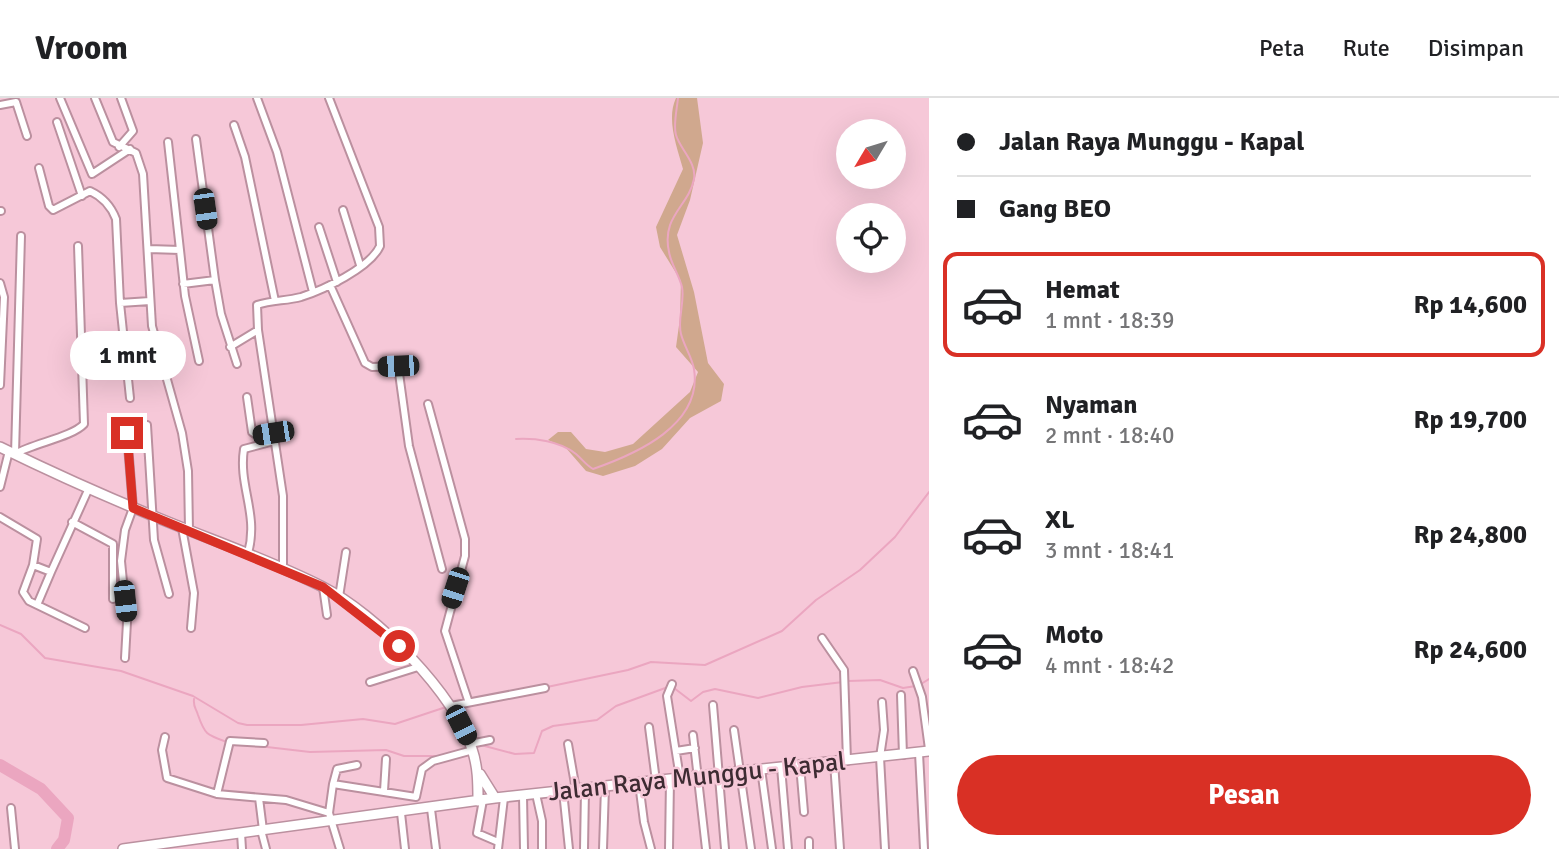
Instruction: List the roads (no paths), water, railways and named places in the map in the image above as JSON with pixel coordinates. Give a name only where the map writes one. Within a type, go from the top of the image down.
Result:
[{"type":"street","points":[[61,98],[92,174],[130,149]]},
{"type":"street","points":[[95,98],[110,137],[119,147],[130,149],[138,156],[143,174],[150,301],[155,336],[183,433],[188,471],[185,528],[194,593],[191,628]]},
{"type":"street","points":[[119,147],[133,131],[121,98]]},
{"type":"street","points":[[257,98],[277,152],[313,292]]},
{"type":"street","points":[[283,570],[283,496],[255,307],[333,284],[377,252],[381,237],[329,98]]},
{"type":"street","points":[[0,105],[16,102],[27,136]]},
{"type":"street","points":[[57,122],[82,196]]},
{"type":"street","points":[[234,125],[245,157],[275,301]]},
{"type":"street","points":[[196,139],[215,279],[230,347],[237,364]]},
{"type":"street","points":[[168,142],[183,284],[199,361]]},
{"type":"street","points":[[39,168],[49,206],[53,210],[90,191],[102,198],[116,219],[120,303],[130,398]]},
{"type":"street","points":[[343,210],[360,265]]},
{"type":"street","points":[[319,227],[333,284],[365,363],[372,367],[398,366],[409,446],[442,569]]},
{"type":"street","points":[[0,488],[8,451],[21,236]]},
{"type":"street","points":[[8,451],[77,430],[84,424],[78,246]]},
{"type":"street","points":[[149,249],[180,250]]},
{"type":"street","points":[[183,284],[215,279]]},
{"type":"street","points":[[0,283],[4,297],[0,385]]},
{"type":"street","points":[[120,303],[150,301]]},
{"type":"street","points":[[230,347],[258,330]]},
{"type":"street","points":[[247,397],[252,432],[258,436],[273,437]]},
{"type":"street","points":[[428,404],[465,539],[465,556],[445,631],[468,700]]},
{"type":"street","points":[[147,425],[155,517],[154,540],[169,594]]},
{"type":"street","points":[[125,658],[127,622],[121,561],[125,530],[133,508],[127,433]]},
{"type":"street","points":[[248,553],[253,525],[244,473],[244,449],[273,437]]},
{"type":"street","points":[[8,451],[133,508],[248,553],[339,597],[399,646],[451,703],[472,747],[479,772],[477,833],[498,846],[504,820],[500,798],[479,772]]},
{"type":"street","points":[[37,605],[89,488]]},
{"type":"street","points":[[0,517],[37,539],[33,565],[23,594],[37,605],[85,628]]},
{"type":"street","points":[[72,522],[112,543],[113,599]]},
{"type":"street","points":[[339,597],[346,552]]},
{"type":"street","points":[[33,565],[51,572]]},
{"type":"street","points":[[323,587],[327,615]]},
{"type":"street","points":[[822,638],[845,670],[848,761]]},
{"type":"street","points":[[370,682],[418,667]]},
{"type":"street","points":[[913,671],[919,686],[926,751],[924,849]]},
{"type":"street","points":[[919,686],[929,681]]},
{"type":"street","points":[[669,849],[676,751],[667,696],[672,684]]},
{"type":"street","points":[[451,703],[545,688]]},
{"type":"street","points":[[901,695],[903,755]]},
{"type":"street","points":[[881,702],[884,730],[880,757],[885,849]]},
{"type":"street","points":[[713,705],[725,849]]},
{"type":"street","points":[[649,727],[656,781]]},
{"type":"street","points":[[734,730],[742,771],[751,849]]},
{"type":"street","points":[[693,735],[700,776],[706,849]]},
{"type":"street","points":[[165,737],[162,750],[167,778],[217,794],[286,800],[329,818]]},
{"type":"street","points":[[333,784],[384,791],[411,798],[418,795],[419,774],[427,765],[490,740]]},
{"type":"street","points":[[217,794],[230,743],[264,743]]},
{"type":"street","points":[[568,744],[580,790],[584,849]]},
{"type":"street","points":[[676,751],[695,748]]},
{"type":"street","name":"Jalan Raya Munggu - Kapal","points":[[123,849],[329,818],[406,812],[500,798],[926,751]]},
{"type":"street","points":[[384,791],[386,759]]},
{"type":"street","points":[[834,762],[841,849]]},
{"type":"street","points":[[340,849],[329,818],[333,784],[337,769],[357,765]]},
{"type":"street","points":[[800,765],[804,812]]},
{"type":"street","points":[[781,767],[788,849]]},
{"type":"street","points":[[761,769],[772,849]]},
{"type":"street","points":[[639,783],[644,822],[652,849]]},
{"type":"street","points":[[603,849],[605,787]]},
{"type":"street","points":[[563,791],[569,849]]},
{"type":"street","points":[[536,794],[542,821],[542,849]]},
{"type":"street","points":[[523,796],[524,849]]},
{"type":"street","points":[[259,798],[266,849]]},
{"type":"street","points":[[405,849],[406,812],[411,798]]},
{"type":"street","points":[[11,808],[15,849]]},
{"type":"street","points":[[431,809],[436,849]]},
{"type":"street","points":[[241,833],[242,849]]},
{"type":"waterway","points":[[516,439],[539,440],[563,446],[593,469],[646,446],[677,421],[688,406],[694,389],[694,369],[681,334],[682,287],[670,256],[668,240],[672,220],[687,197],[694,179],[693,167],[675,131],[678,98]]},
{"type":"waterway","points":[[547,687],[628,670],[651,662],[705,665],[782,631],[816,600],[860,570],[895,537],[929,492]]},
{"type":"waterway","points":[[0,625],[21,634],[45,658],[121,671],[193,696],[238,723],[247,725],[301,725],[363,719],[395,724],[446,707]]},
{"type":"waterway","points":[[921,684],[929,679]]},
{"type":"waterway","points":[[848,681],[880,680],[903,688],[916,686]]},
{"type":"waterway","points":[[674,688],[691,701],[703,692],[715,689],[758,698],[802,687],[843,682]]},
{"type":"waterway","points":[[474,748],[481,745],[515,754],[534,753],[542,731],[553,726],[597,720],[616,706],[668,687]]},
{"type":"waterway","points":[[194,699],[194,706],[205,730],[211,736],[227,742]]},
{"type":"waterway","points":[[250,745],[310,752],[386,750],[404,756],[439,756]]},
{"type":"waterway","points":[[0,765],[41,789],[68,818],[64,840],[57,849]]}]
